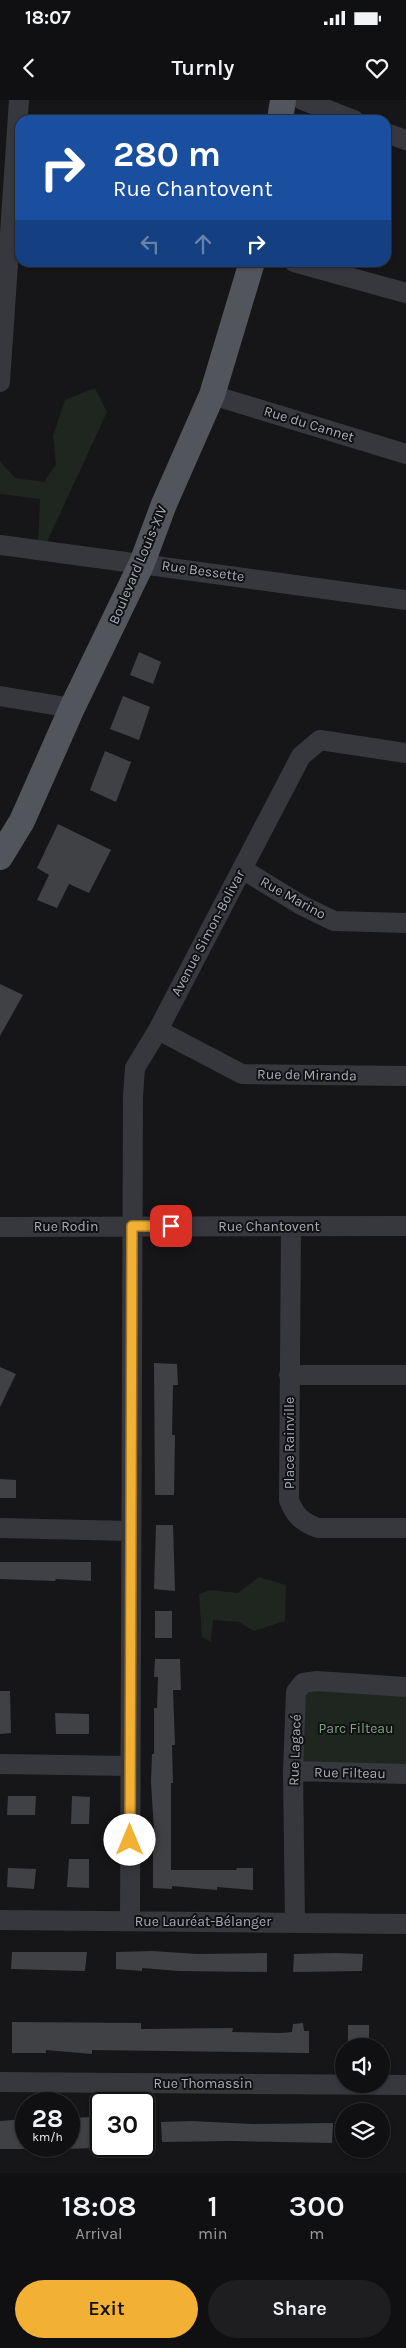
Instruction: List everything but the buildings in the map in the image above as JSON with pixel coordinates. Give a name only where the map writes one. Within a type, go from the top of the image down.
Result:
[{"type":"main road","points":[[281,115],[283,100]]},
{"type":"main road","name":"Boulevard Louis-XIV","points":[[0,857],[22,821],[72,708],[142,563],[164,504],[212,395],[250,267]]},
{"type":"street","points":[[18,115],[19,100]]},
{"type":"street","points":[[302,100],[341,115]]},
{"type":"street","points":[[391,135],[406,140]]},
{"type":"street","points":[[0,382],[15,193]]},
{"type":"street","points":[[312,267],[406,293]]},
{"type":"street","name":"Rue du Cannet","points":[[212,395],[406,454]]},
{"type":"street","name":"Rue Bessette","points":[[0,545],[406,600]]},
{"type":"street","points":[[0,696],[72,708]]},
{"type":"street","name":"Avenue Simon-Bolivar","points":[[130,1921],[130,1531],[133,1096],[135,1068],[158,1030],[292,770],[310,746],[320,740],[406,753]]},
{"type":"street","name":"Rue Marino","points":[[242,869],[301,905],[334,921],[406,923]]},
{"type":"street","name":"Rue de Miranda","points":[[158,1030],[242,1074],[406,1076]]},
{"type":"street","name":"Rue Chantovent","points":[[132,1226],[406,1226]]},
{"type":"street","name":"Rue Rodin","points":[[0,1227],[132,1226]]},
{"type":"street","name":"Place Rainville","points":[[291,1226],[289,1500],[293,1511],[306,1523],[318,1528],[406,1528]]},
{"type":"street","points":[[289,1375],[406,1374]]},
{"type":"street","points":[[0,1528],[130,1531]]},
{"type":"street","name":"Rue Lagacé","points":[[295,1922],[293,1771],[296,1692],[303,1683],[317,1681],[406,1687]]},
{"type":"street","points":[[0,1764],[129,1766]]},
{"type":"street","name":"Rue Filteau","points":[[293,1771],[406,1774]]},
{"type":"street","name":"Rue Lauréat-Bélanger","points":[[0,1920],[406,1924]]},
{"type":"street","name":"Rue Thomassin","points":[[0,2082],[406,2085]]},
{"type":"green space","points":[[95,388],[107,412],[46,544],[38,542],[40,499],[0,495],[0,461],[15,478],[44,482],[56,464],[53,436],[65,400]]},
{"type":"green space","points":[[259,1577],[286,1585],[285,1621],[254,1631],[239,1622],[213,1620],[211,1642],[202,1637],[199,1594],[210,1590],[238,1593]]},
{"type":"green space","name":"Parc Filteau","points":[[406,1687],[406,1774],[293,1771],[296,1692]]},
{"type":"route","points":[[130,1840],[132,1226],[171,1226]]}]
